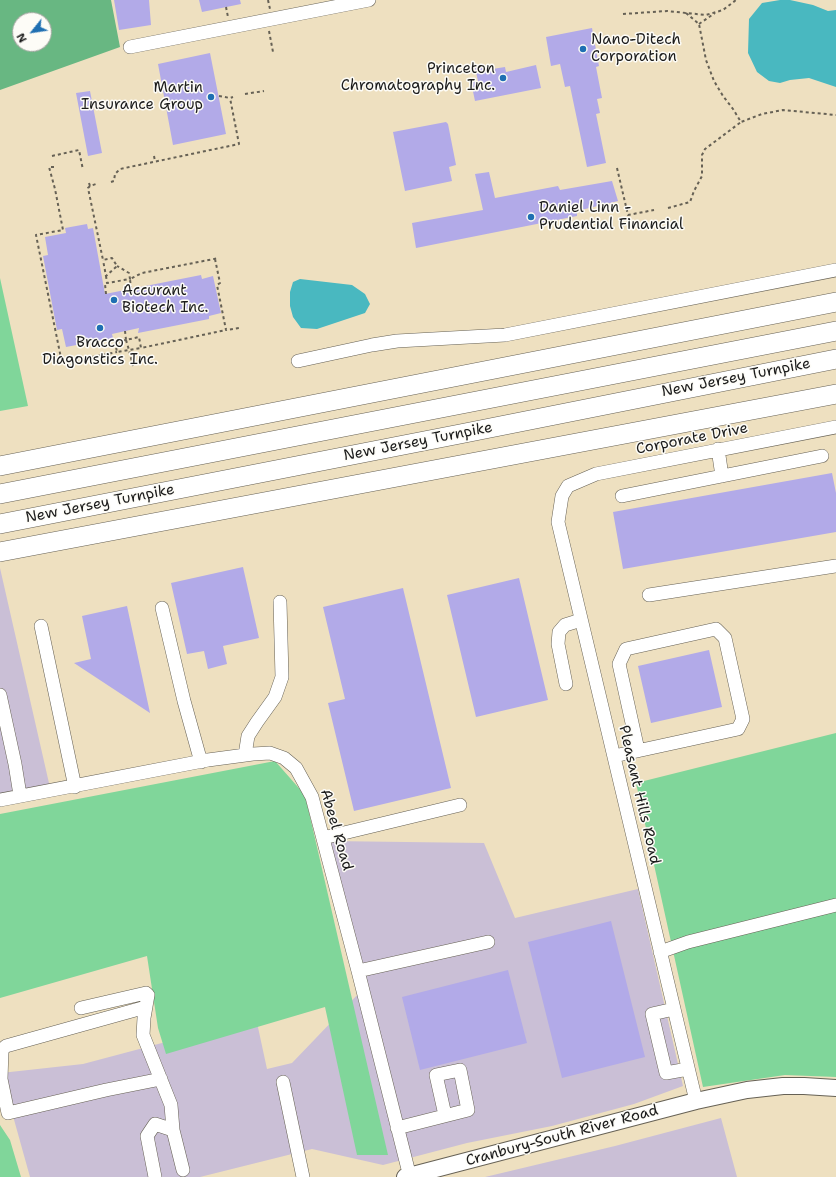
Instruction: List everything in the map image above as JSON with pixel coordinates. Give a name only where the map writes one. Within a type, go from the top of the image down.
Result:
[{"type":"highway","points":[[0,466],[836,302]]},
{"type":"highway","name":"New Jersey Turnpike","points":[[0,494],[836,331]]},
{"type":"highway","name":"New Jersey Turnpike","points":[[0,524],[836,359]]},
{"type":"highway","name":"New Jersey Turnpike","points":[[0,552],[836,394]]},
{"type":"main road","name":"Cranbury-South River Road","points":[[408,1177],[696,1101],[747,1090],[804,1086],[836,1088]]},
{"type":"street","points":[[130,47],[369,0]]},
{"type":"street","points":[[298,361],[372,345],[505,335],[836,270]]},
{"type":"street","name":"Corporate Drive","points":[[562,496],[568,486],[596,474],[836,427]]},
{"type":"street","points":[[718,450],[722,476]]},
{"type":"street","points":[[622,496],[822,456]]},
{"type":"street","name":"Pleasant Hills Road","points":[[562,496],[558,522],[696,1101]]},
{"type":"street","points":[[649,595],[836,566]]},
{"type":"street","points":[[245,755],[248,736],[275,697],[282,677],[280,602]]},
{"type":"street","points":[[162,608],[184,701],[201,762]]},
{"type":"street","points":[[566,684],[558,644],[559,632],[565,625],[581,620]]},
{"type":"street","points":[[41,626],[75,787]]},
{"type":"street","points":[[614,756],[738,729],[743,719],[727,645],[725,638],[716,629],[626,649],[619,664],[638,750]]},
{"type":"street","points":[[0,695],[20,795]]},
{"type":"street","name":"Abeel Road","points":[[0,800],[20,795],[75,787],[201,762],[245,755],[270,753],[284,758],[296,768],[312,797],[358,971],[408,1177]]},
{"type":"street","points":[[323,838],[460,805]]},
{"type":"street","points":[[660,952],[688,942],[836,905]]},
{"type":"street","points":[[358,971],[488,942]]},
{"type":"street","points":[[81,1008],[146,992],[148,995],[143,1035],[171,1105],[173,1130],[183,1170]]},
{"type":"street","points":[[146,1007],[6,1046],[2,1050],[1,1079],[8,1113],[161,1079]]},
{"type":"street","points":[[674,1009],[652,1014],[666,1073],[688,1069]]},
{"type":"street","points":[[283,1082],[303,1177]]},
{"type":"street","points":[[397,1128],[445,1115]]},
{"type":"street","points":[[155,1177],[147,1136],[155,1124],[173,1130]]},
{"type":"path","points":[[623,14],[667,11],[706,14],[724,10],[736,0]]},
{"type":"path","points":[[226,7],[229,22]]},
{"type":"path","points":[[699,24],[716,12]]},
{"type":"path","points":[[686,13],[699,24],[706,60],[714,81],[723,96],[734,109],[741,122]]},
{"type":"path","points":[[268,28],[273,52]]},
{"type":"path","points":[[245,94],[264,91]]},
{"type":"path","points":[[219,96],[230,98],[233,97]]},
{"type":"path","points":[[110,182],[114,182],[116,174],[120,169],[239,144],[230,98]]},
{"type":"path","points":[[668,208],[690,202],[702,176],[702,155],[705,149],[741,122],[762,114],[783,110],[836,115]]},
{"type":"path","points":[[52,156],[79,150],[83,170]]},
{"type":"path","points":[[154,156],[155,161]]},
{"type":"path","points":[[54,167],[49,167],[64,230],[36,235],[62,363],[239,328]]},
{"type":"path","points":[[617,168],[628,215],[654,210]]},
{"type":"path","points":[[96,184],[89,185],[88,188],[106,276],[106,294]]},
{"type":"path","points":[[103,260],[112,258],[117,266],[129,273],[131,289]]},
{"type":"path","points":[[107,283],[130,279],[142,273],[154,270],[220,258]]},
{"type":"path","points":[[215,259],[220,283],[217,285],[226,330]]},
{"type":"path","points":[[106,276],[117,266]]},
{"type":"path","points":[[125,331],[132,366]]},
{"type":"path","points":[[117,352],[115,342],[139,337],[141,348]]},
{"type":"shaded area","points":[[0,568],[51,792],[0,802]]},
{"type":"shaded area","points":[[328,841],[484,843],[515,918],[638,889],[683,1086],[634,1104],[552,1126],[467,1143],[383,1165],[312,1149],[200,1177],[30,1177],[1,1073],[83,1064],[256,1018],[267,1069],[292,1063],[362,990]]},
{"type":"shaded area","points":[[721,1118],[737,1177],[485,1177],[615,1146]]},
{"type":"green space","points":[[0,0],[111,0],[120,47],[0,90]]},
{"type":"green space","points":[[0,278],[28,406],[0,411]]},
{"type":"green space","points":[[836,733],[836,1077],[785,1075],[703,1087],[636,783]]},
{"type":"green space","points":[[275,761],[305,795],[388,1155],[357,1155],[325,1007],[166,1054],[158,1028],[147,956],[0,998],[0,814]]},
{"type":"green space","points":[[0,1125],[10,1140],[21,1177],[0,1177]]},
{"type":"water","points":[[790,0],[813,5],[828,11],[836,10],[836,87],[809,78],[790,80],[780,83],[769,81],[757,72],[748,53],[749,19],[762,3]]},
{"type":"water","points":[[300,279],[352,285],[365,294],[370,304],[365,313],[317,329],[301,328],[293,317],[290,306],[290,292],[293,282]]},
{"type":"building","points":[[114,0],[149,0],[151,25],[119,30]]},
{"type":"building","points":[[199,0],[240,0],[241,4],[202,12]]},
{"type":"building","points":[[592,28],[599,66],[596,67],[602,98],[597,99],[600,113],[596,114],[606,163],[587,167],[570,86],[565,87],[560,64],[551,66],[546,37]]},
{"type":"building","points":[[210,53],[226,134],[173,145],[158,64]]},
{"type":"building","points":[[536,65],[541,88],[475,101],[471,82],[478,81],[475,68],[485,66],[486,70],[505,67],[506,72]]},
{"type":"building","points":[[90,91],[102,153],[88,156],[76,93]]},
{"type":"building","points":[[446,122],[448,124],[456,165],[449,167],[452,181],[405,191],[393,132]]},
{"type":"building","points":[[489,172],[495,198],[558,186],[560,190],[612,181],[618,201],[577,211],[577,216],[416,248],[412,223],[483,210],[475,174]]},
{"type":"building","points":[[87,224],[88,229],[93,228],[105,294],[201,275],[202,279],[213,276],[221,313],[209,316],[209,319],[138,333],[139,328],[112,334],[113,338],[66,347],[62,329],[57,330],[43,256],[48,255],[45,237],[66,233],[65,228]]},
{"type":"building","points":[[832,473],[836,493],[836,532],[623,569],[613,512]]},
{"type":"building","points":[[243,567],[259,638],[223,646],[227,664],[208,669],[204,651],[187,654],[171,583]]},
{"type":"building","points":[[519,578],[548,700],[476,717],[447,595]]},
{"type":"building","points":[[403,588],[451,788],[354,811],[328,703],[345,699],[323,607]]},
{"type":"building","points":[[127,606],[150,713],[74,663],[91,659],[82,616]]},
{"type":"building","points":[[709,650],[722,707],[651,723],[638,666]]},
{"type":"building","points":[[611,921],[645,1057],[562,1078],[528,942]]},
{"type":"building","points":[[508,970],[527,1043],[420,1070],[402,997]]},
{"type":"place","name":"Nano-Ditech Corporation","points":[[583,49]]},
{"type":"place","name":"Princeton Chromatography Inc.","points":[[503,78]]},
{"type":"place","name":"Martin Insurance Group","points":[[211,97]]},
{"type":"place","name":"Daniel Linn - Prudential Financial","points":[[531,217]]},
{"type":"place","name":"Accurant Biotech Inc.","points":[[114,300]]},
{"type":"place","name":"Bracco Diagonstics Inc.","points":[[100,328]]}]
